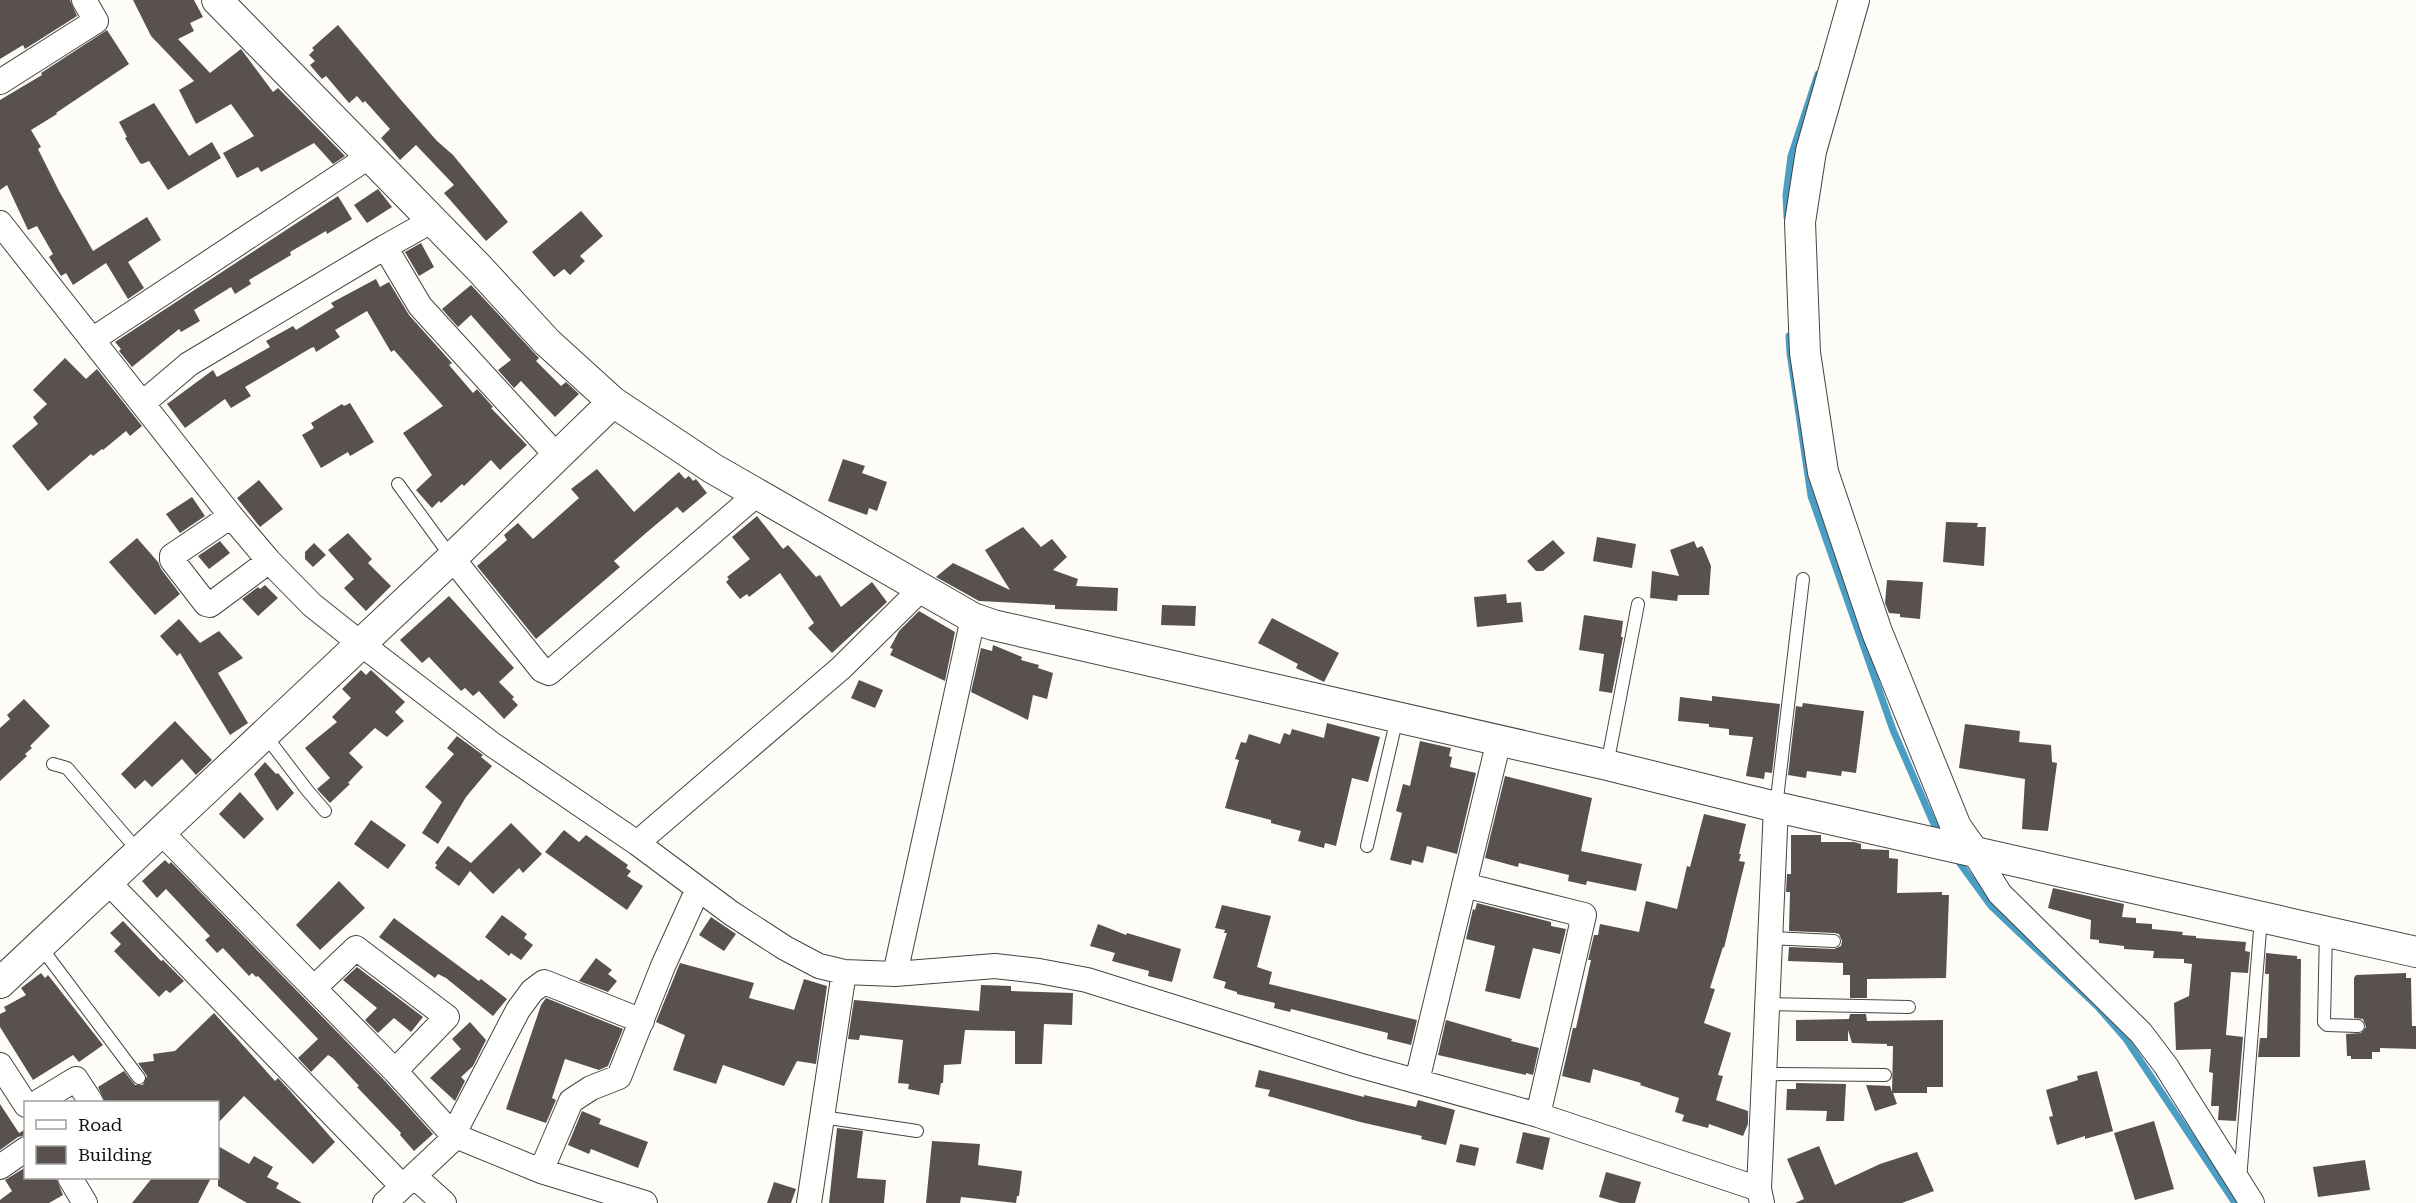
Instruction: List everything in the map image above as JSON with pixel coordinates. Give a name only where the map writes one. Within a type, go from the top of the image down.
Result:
[{"type":"street","points":[[0,82],[96,21],[84,0]]},
{"type":"street","points":[[217,0],[433,220],[547,342],[613,402],[712,468],[973,618],[993,625],[1607,765],[1776,807],[2416,952]]},
{"type":"street","points":[[1854,0],[1811,150],[1800,222],[1805,354],[1824,472],[1877,632],[1956,827],[1956,847],[2000,894],[2141,1033],[2166,1066],[2246,1194]]},
{"type":"street","points":[[92,340],[370,156]]},
{"type":"street","points":[[143,404],[189,364],[433,220]]},
{"type":"street","points":[[0,223],[231,516],[269,561],[312,605],[494,745],[637,843],[698,890],[785,948],[819,966],[844,972],[895,974],[995,966],[1087,980],[1417,1082],[1538,1115],[1761,1196],[1766,1004],[1776,807]]},
{"type":"street","points":[[385,247],[420,306],[557,456]]},
{"type":"street","points":[[0,983],[452,558],[613,402]]},
{"type":"street","points":[[452,558],[542,670],[549,673],[757,494]]},
{"type":"street","points":[[231,516],[172,556],[172,560],[206,604],[210,604],[269,561]]},
{"type":"street","points":[[637,843],[841,668],[921,589]]},
{"type":"street","points":[[895,974],[973,618]]},
{"type":"street","points":[[1417,1082],[1499,740]]},
{"type":"street","points":[[161,832],[395,1071],[453,1135],[541,1171],[645,1203]]},
{"type":"street","points":[[108,882],[400,1188],[444,1203]]},
{"type":"street","points":[[1464,885],[1584,915],[1538,1115]]},
{"type":"street","points":[[541,1171],[571,1101],[591,1088],[619,1077],[698,890]]},
{"type":"street","points":[[314,988],[356,948],[447,1017],[395,1071]]},
{"type":"street","points":[[809,1203],[844,972]]},
{"type":"street","points":[[400,1188],[450,1142],[518,1010],[532,991],[544,982],[642,1021]]},
{"type":"street","points":[[0,1065],[24,1103]]},
{"type":"street","points":[[40,1101],[76,1079],[90,1101]]},
{"type":"street","points":[[0,1167],[24,1150]]},
{"type":"lane","points":[[398,484],[452,558]]},
{"type":"lane","points":[[1776,807],[1803,579]]},
{"type":"lane","points":[[1607,765],[1638,604]]},
{"type":"lane","points":[[1367,846],[1397,717]]},
{"type":"lane","points":[[265,735],[325,811]]},
{"type":"lane","points":[[53,764],[67,768],[140,853]]},
{"type":"lane","points":[[2246,1194],[2261,918]]},
{"type":"lane","points":[[2326,931],[2324,1023],[2327,1026],[2358,1026]]},
{"type":"lane","points":[[1770,938],[1834,941]]},
{"type":"lane","points":[[40,946],[139,1078]]},
{"type":"lane","points":[[1766,1004],[1909,1007]]},
{"type":"lane","points":[[1765,1074],[1885,1076]]},
{"type":"lane","points":[[822,1117],[917,1131]]},
{"type":"building","points":[[0,0],[70,0],[77,16],[25,49],[23,45],[0,59]]},
{"type":"building","points":[[133,0],[194,0],[203,17],[190,23],[194,31],[178,39],[210,73],[241,49],[273,92],[278,88],[345,156],[333,164],[314,143],[261,172],[258,167],[237,178],[223,153],[254,136],[231,104],[196,124],[179,90],[194,81],[151,36]]},
{"type":"building","points":[[338,25],[437,141],[453,155],[508,222],[486,241],[444,193],[454,185],[416,145],[400,160],[381,138],[390,129],[365,101],[363,103],[357,96],[349,103],[326,76],[322,79],[310,65],[315,61],[309,55],[314,50],[312,48]]},
{"type":"building","points":[[107,30],[129,64],[31,130],[41,147],[38,149],[59,191],[93,251],[147,217],[161,240],[128,262],[144,288],[128,299],[106,263],[73,285],[66,273],[61,276],[49,257],[53,254],[37,226],[28,230],[7,185],[0,190],[0,100],[42,75],[41,73]]},
{"type":"building","points":[[154,103],[189,156],[212,142],[221,158],[168,190],[149,161],[140,163],[125,138],[127,137],[119,122]]},
{"type":"building","points":[[378,189],[392,207],[367,223],[354,205]]},
{"type":"building","points":[[338,196],[352,219],[290,252],[291,255],[249,280],[251,284],[235,294],[231,287],[194,310],[200,321],[181,332],[179,329],[132,367],[119,351],[121,349],[115,342]]},
{"type":"building","points":[[581,211],[603,236],[580,256],[585,261],[570,275],[564,269],[554,277],[532,252]]},
{"type":"building","points":[[421,243],[434,267],[419,276],[405,252]]},
{"type":"building","points":[[376,279],[380,287],[389,282],[409,315],[452,363],[449,365],[473,393],[477,389],[493,407],[491,408],[527,445],[500,470],[491,460],[464,486],[462,484],[432,508],[416,490],[432,475],[403,433],[443,406],[394,350],[391,352],[367,311],[335,330],[340,337],[316,352],[314,347],[311,348],[245,387],[251,396],[231,408],[225,399],[185,428],[167,404],[213,370],[217,377],[270,347],[266,341],[293,326],[296,330],[334,307],[331,303]]},
{"type":"building","points":[[471,285],[539,358],[536,361],[561,386],[566,382],[579,394],[555,417],[521,381],[514,388],[498,370],[511,360],[471,315],[458,327],[442,309]]},
{"type":"building","points":[[65,358],[86,379],[97,369],[142,426],[130,436],[126,431],[103,450],[93,456],[91,454],[48,491],[12,446],[38,424],[33,417],[47,404],[33,390]]},
{"type":"building","points":[[350,403],[374,442],[350,456],[348,452],[321,468],[302,435],[314,428],[311,423],[342,404],[344,406]]},
{"type":"building","points":[[843,459],[865,466],[862,473],[887,482],[877,511],[869,508],[867,515],[828,501]]},
{"type":"building","points":[[597,469],[634,512],[679,472],[685,479],[689,476],[693,481],[696,479],[707,493],[683,513],[677,507],[646,533],[614,561],[620,567],[536,639],[477,566],[507,540],[504,535],[518,523],[533,539],[579,498],[571,489]]},
{"type":"building","points":[[259,480],[283,509],[260,527],[237,498]]},
{"type":"building","points":[[192,497],[205,516],[180,533],[166,514]]},
{"type":"building","points":[[757,516],[783,549],[788,545],[816,577],[820,575],[841,607],[872,582],[887,602],[832,653],[808,628],[814,623],[780,573],[749,597],[747,594],[740,599],[726,582],[729,579],[727,577],[750,559],[732,537]]},
{"type":"building","points":[[1946,522],[1978,523],[1977,527],[1986,527],[1984,566],[1943,562]]},
{"type":"building","points":[[1023,527],[1041,547],[1052,539],[1067,557],[1053,570],[1078,579],[1076,586],[1118,588],[1117,611],[1055,609],[1055,605],[979,601],[936,577],[953,563],[1010,590],[985,550]]},
{"type":"building","points":[[348,533],[372,559],[368,563],[391,586],[366,611],[344,588],[354,579],[328,550]]},
{"type":"building","points":[[1597,537],[1636,544],[1632,568],[1593,561]]},
{"type":"building","points":[[137,538],[158,562],[180,594],[155,615],[109,562]]},
{"type":"building","points":[[1553,540],[1565,553],[1543,571],[1536,571],[1527,561]]},
{"type":"building","points":[[220,541],[230,553],[209,569],[198,556]]},
{"type":"building","points":[[1694,541],[1697,548],[1702,546],[1711,566],[1709,595],[1678,595],[1677,601],[1650,598],[1652,571],[1679,576],[1670,550]]},
{"type":"building","points":[[314,543],[326,555],[313,567],[305,559],[305,552]]},
{"type":"building","points":[[1887,580],[1923,582],[1920,619],[1900,617],[1900,614],[1889,613],[1885,603]]},
{"type":"building","points":[[265,585],[278,598],[258,616],[242,599],[258,587],[260,589]]},
{"type":"building","points":[[1506,594],[1507,603],[1521,602],[1523,622],[1477,627],[1474,597]]},
{"type":"building","points":[[449,596],[514,668],[499,682],[514,697],[512,699],[518,705],[504,719],[479,691],[473,696],[465,688],[461,691],[429,657],[422,663],[400,640]]},
{"type":"building","points":[[1162,605],[1196,606],[1195,626],[1161,625]]},
{"type":"building","points":[[919,611],[955,632],[945,681],[890,655],[893,649],[890,648],[899,631]]},
{"type":"building","points":[[1584,615],[1623,621],[1621,637],[1623,637],[1612,693],[1599,691],[1604,654],[1579,650]]},
{"type":"building","points":[[1272,618],[1339,653],[1324,682],[1296,668],[1298,664],[1258,643]]},
{"type":"building","points":[[179,619],[200,643],[219,631],[243,658],[218,673],[248,723],[230,735],[180,653],[177,656],[160,636]]},
{"type":"building","points":[[993,645],[1022,657],[1021,660],[1039,665],[1038,668],[1053,673],[1047,699],[1033,695],[1028,720],[971,692],[981,648],[992,651]]},
{"type":"building","points":[[361,670],[366,675],[371,670],[405,702],[395,712],[404,721],[387,737],[375,728],[349,753],[363,767],[348,783],[350,784],[330,803],[317,789],[330,778],[305,748],[337,722],[332,717],[351,698],[342,689]]},
{"type":"building","points":[[859,680],[883,690],[875,708],[851,698]]},
{"type":"building","points":[[1712,696],[1780,704],[1772,773],[1765,772],[1764,779],[1746,776],[1753,737],[1729,735],[1729,729],[1709,727],[1709,724],[1678,721],[1680,697],[1712,701]]},
{"type":"building","points":[[24,699],[50,726],[30,746],[32,748],[25,754],[27,756],[0,781],[0,728],[10,719],[7,715]]},
{"type":"building","points":[[1803,703],[1864,711],[1856,773],[1842,771],[1841,776],[1807,771],[1806,778],[1788,775],[1796,706],[1802,707]]},
{"type":"building","points":[[175,721],[212,760],[196,775],[182,759],[152,787],[145,780],[135,789],[121,774]]},
{"type":"building","points":[[1327,723],[1380,737],[1368,782],[1352,778],[1336,846],[1325,843],[1324,848],[1298,841],[1301,831],[1271,823],[1271,820],[1225,808],[1239,760],[1235,759],[1241,742],[1246,743],[1249,734],[1280,744],[1284,733],[1290,735],[1292,729],[1324,738]]},
{"type":"building","points":[[1965,724],[2020,731],[2019,742],[2051,745],[2052,762],[2057,763],[2048,831],[2022,829],[2025,779],[1959,768]]},
{"type":"building","points":[[457,736],[483,755],[481,757],[492,766],[466,797],[438,844],[422,833],[442,802],[425,787],[454,754],[447,748]]},
{"type":"building","points":[[1420,741],[1451,748],[1450,767],[1476,773],[1457,854],[1427,846],[1423,863],[1412,860],[1411,865],[1390,860],[1402,813],[1396,811],[1403,784],[1410,786]]},
{"type":"building","points":[[265,762],[276,774],[278,773],[294,793],[277,811],[254,774]]},
{"type":"building","points":[[1505,776],[1592,798],[1581,851],[1642,864],[1636,891],[1587,881],[1586,885],[1568,881],[1569,875],[1519,863],[1518,867],[1485,858]]},
{"type":"building","points":[[240,792],[264,819],[244,839],[219,814]]},
{"type":"building","points":[[1704,814],[1746,824],[1739,854],[1741,854],[1739,861],[1745,862],[1724,948],[1710,988],[1715,989],[1704,1023],[1731,1033],[1718,1075],[1723,1076],[1716,1100],[1748,1111],[1748,1124],[1743,1136],[1709,1124],[1708,1128],[1682,1121],[1684,1115],[1675,1112],[1679,1098],[1640,1085],[1641,1083],[1593,1069],[1590,1083],[1562,1076],[1573,1028],[1576,1028],[1591,960],[1588,960],[1594,935],[1598,935],[1600,924],[1639,932],[1646,901],[1677,909],[1687,866],[1690,867]]},
{"type":"building","points":[[371,820],[406,845],[388,869],[354,844]]},
{"type":"building","points":[[511,823],[542,854],[523,873],[519,868],[493,894],[470,871],[459,886],[435,868],[437,865],[435,863],[448,846],[471,863]]},
{"type":"building","points":[[564,830],[579,842],[586,835],[628,865],[626,868],[631,871],[627,876],[643,886],[627,910],[545,852]]},
{"type":"building","points":[[1791,835],[1821,835],[1821,842],[1854,842],[1861,844],[1861,849],[1889,850],[1889,858],[1898,859],[1897,893],[1942,892],[1942,895],[1949,895],[1946,978],[1867,979],[1867,998],[1850,998],[1850,975],[1843,975],[1843,963],[1788,961],[1789,947],[1834,949],[1841,946],[1842,941],[1839,934],[1835,933],[1789,931],[1790,892],[1786,892],[1787,874],[1791,874]]},
{"type":"building","points":[[165,860],[169,864],[171,862],[385,1081],[433,1134],[414,1151],[400,1135],[401,1133],[333,1058],[328,1055],[311,1072],[298,1058],[318,1039],[258,976],[252,973],[249,976],[223,948],[217,953],[205,940],[210,936],[166,889],[157,898],[142,881]]},
{"type":"building","points":[[339,881],[365,908],[320,950],[296,925]]},
{"type":"building","points":[[2053,888],[2124,904],[2122,917],[2136,918],[2136,923],[2152,924],[2152,929],[2183,932],[2182,935],[2196,936],[2196,938],[2246,942],[2245,951],[2250,952],[2248,973],[2231,972],[2226,1035],[2243,1037],[2236,1121],[2218,1120],[2219,1106],[2211,1106],[2213,1073],[2209,1072],[2211,1049],[2176,1050],[2174,1003],[2189,996],[2192,964],[2184,963],[2184,959],[2153,958],[2154,951],[2124,949],[2124,946],[2099,943],[2099,940],[2090,939],[2091,920],[2048,908]]},
{"type":"building","points":[[1477,903],[1551,922],[1551,926],[1566,929],[1560,954],[1533,948],[1520,999],[1485,991],[1495,946],[1466,939],[1473,909],[1475,910]]},
{"type":"building","points":[[1222,905],[1271,916],[1257,967],[1272,972],[1269,984],[1417,1020],[1411,1045],[1387,1039],[1388,1033],[1291,1009],[1290,1012],[1274,1008],[1275,1003],[1237,994],[1237,992],[1224,988],[1226,982],[1213,978],[1227,933],[1224,933],[1225,930],[1215,928]]},
{"type":"building","points":[[502,915],[527,934],[524,938],[533,945],[521,960],[511,953],[509,956],[485,937]]},
{"type":"building","points":[[711,917],[736,934],[724,951],[699,935]]},
{"type":"building","points":[[394,918],[507,999],[493,1016],[446,978],[438,974],[435,978],[379,937]]},
{"type":"building","points":[[123,921],[161,961],[163,960],[184,981],[170,993],[166,990],[159,997],[114,951],[121,944],[110,933]]},
{"type":"building","points":[[1098,924],[1126,935],[1127,933],[1181,949],[1172,982],[1148,976],[1149,971],[1112,961],[1115,953],[1090,946]]},
{"type":"building","points":[[2266,953],[2297,956],[2297,959],[2301,959],[2300,1057],[2258,1057],[2260,1038],[2267,1038],[2269,974],[2265,974]]},
{"type":"building","points":[[596,958],[612,970],[608,974],[617,981],[608,992],[579,981]]},
{"type":"building","points":[[680,963],[754,983],[749,998],[794,1010],[804,979],[827,986],[816,1064],[797,1061],[784,1086],[723,1065],[716,1084],[673,1070],[685,1035],[656,1022]]},
{"type":"building","points":[[357,967],[423,1017],[411,1032],[394,1018],[378,1033],[365,1020],[377,1008],[343,980]]},
{"type":"building","points":[[41,973],[45,978],[48,975],[103,1045],[79,1062],[73,1055],[33,1080],[0,1027],[0,1014],[6,1011],[4,1007],[26,995],[21,988]]},
{"type":"building","points":[[2406,973],[2406,978],[2411,978],[2412,1026],[2416,1026],[2416,1049],[2380,1048],[2380,1052],[2372,1052],[2372,1059],[2351,1059],[2351,1056],[2347,1056],[2346,1034],[2361,1033],[2366,1027],[2363,1019],[2354,1018],[2354,978],[2356,975]]},
{"type":"building","points":[[981,985],[1011,986],[1011,991],[1073,993],[1072,1025],[1044,1024],[1042,1064],[1015,1064],[1015,1031],[965,1030],[961,1064],[944,1065],[943,1083],[941,1083],[939,1095],[908,1089],[909,1084],[898,1083],[903,1040],[860,1035],[859,1040],[848,1039],[854,1000],[979,1011]]},
{"type":"building","points":[[546,998],[623,1029],[608,1066],[599,1070],[565,1059],[552,1098],[556,1100],[546,1123],[506,1109],[541,1005]]},
{"type":"building","points":[[214,1013],[275,1081],[278,1078],[335,1142],[313,1164],[244,1096],[219,1122],[219,1101],[105,1101],[98,1087],[124,1071],[135,1085],[143,1085],[147,1076],[138,1063],[154,1061],[153,1054],[175,1051]]},
{"type":"building","points":[[1850,1014],[1866,1014],[1867,1021],[1943,1020],[1943,1087],[1927,1087],[1927,1093],[1893,1093],[1897,1104],[1875,1111],[1866,1085],[1890,1086],[1892,1092],[1893,1046],[1852,1043],[1848,1030],[1848,1041],[1796,1041],[1796,1020],[1849,1019]]},
{"type":"building","points":[[1446,1020],[1539,1048],[1533,1075],[1438,1055]]},
{"type":"building","points":[[470,1022],[486,1040],[473,1066],[461,1077],[465,1081],[455,1101],[430,1078],[461,1049],[452,1039]]},
{"type":"building","points":[[1259,1070],[1364,1097],[1364,1095],[1416,1107],[1418,1100],[1455,1110],[1446,1145],[1421,1139],[1422,1136],[1360,1122],[1268,1096],[1270,1090],[1255,1087]]},
{"type":"building","points":[[2097,1071],[2113,1131],[2085,1139],[2085,1136],[2057,1145],[2049,1117],[2053,1116],[2046,1090],[2078,1080],[2077,1076]]},
{"type":"building","points":[[1796,1083],[1846,1084],[1844,1121],[1826,1121],[1827,1111],[1786,1110],[1787,1089],[1796,1089]]},
{"type":"building","points":[[0,1104],[19,1133],[24,1130],[24,1136],[18,1137],[0,1150]]},
{"type":"building","points":[[582,1111],[601,1119],[599,1124],[648,1142],[638,1168],[591,1149],[589,1154],[568,1145]]},
{"type":"building","points":[[2154,1121],[2174,1189],[2135,1200],[2114,1133]]},
{"type":"building","points":[[837,1128],[863,1131],[857,1178],[886,1180],[884,1203],[829,1203]]},
{"type":"building","points":[[1523,1132],[1550,1138],[1543,1170],[1516,1163]]},
{"type":"building","points":[[932,1141],[980,1144],[978,1165],[1022,1171],[1016,1203],[961,1197],[960,1203],[926,1203]]},
{"type":"building","points":[[1460,1144],[1479,1148],[1475,1166],[1456,1162]]},
{"type":"building","points":[[1819,1146],[1835,1185],[1880,1164],[1917,1152],[1934,1191],[1902,1203],[1795,1203],[1804,1199],[1787,1159]]},
{"type":"building","points":[[219,1147],[249,1164],[254,1156],[273,1167],[267,1177],[279,1183],[276,1188],[302,1203],[247,1203],[218,1186]]},
{"type":"building","points":[[2365,1160],[2370,1190],[2318,1197],[2313,1167]]},
{"type":"building","points":[[24,1168],[24,1179],[56,1179],[63,1195],[49,1203],[0,1203],[0,1200],[12,1191],[5,1180]]},
{"type":"building","points":[[1606,1172],[1641,1182],[1635,1203],[1620,1203],[1599,1197]]},
{"type":"building","points":[[151,1179],[210,1179],[198,1203],[132,1203]]},
{"type":"building","points":[[774,1182],[796,1189],[791,1203],[767,1203]]},
{"type":"waterway","points":[[1787,217],[1786,195],[1791,156],[1818,74]]},
{"type":"waterway","points":[[1789,336],[1811,496],[1893,730],[1933,822],[1942,836]]},
{"type":"waterway","points":[[1956,858],[1991,906],[2098,1007],[2126,1039],[2235,1203]]}]
